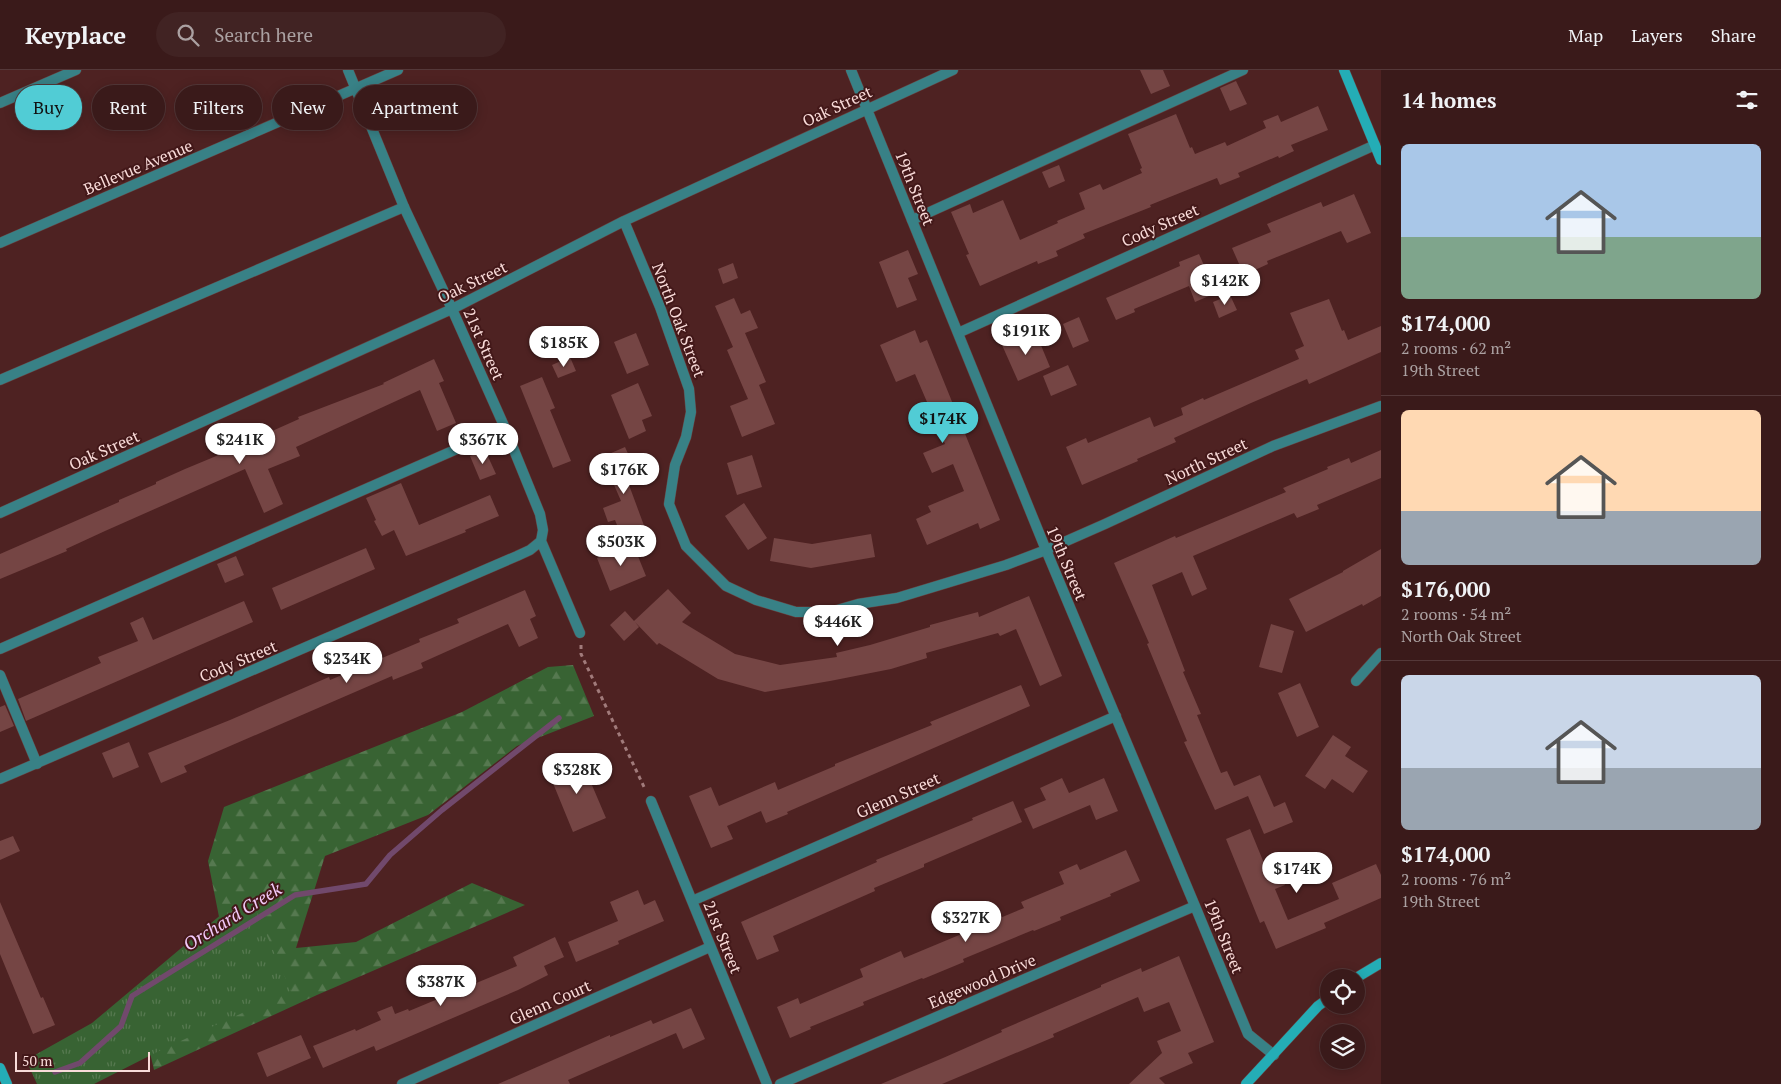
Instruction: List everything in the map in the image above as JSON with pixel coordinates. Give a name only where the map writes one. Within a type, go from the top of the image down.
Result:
[{"type":"street","points":[[0,103],[76,70]]},
{"type":"street","name":"21st Street","points":[[348,70],[354,85]]},
{"type":"street","name":"Bellevue Avenue","points":[[365,85],[398,70]]},
{"type":"street","name":"19th Street","points":[[851,70],[1046,550],[1248,1034],[1274,1055]]},
{"type":"street","name":"Oak Street","points":[[0,513],[452,309],[624,222],[953,70]]},
{"type":"street","points":[[912,220],[1243,70]]},
{"type":"street","points":[[1344,70],[1381,160]]},
{"type":"street","name":"Bellevue Avenue","points":[[0,243],[353,90]]},
{"type":"street","name":"21st Street","points":[[373,130],[404,207],[505,428],[540,514],[543,530],[541,541],[580,633]]},
{"type":"street","name":"Cody Street","points":[[958,333],[1375,145]]},
{"type":"street","points":[[0,380],[404,207]]},
{"type":"street","name":"North Oak Street","points":[[624,222],[660,307],[689,389],[691,412],[686,438],[675,465],[669,504],[686,546],[726,586],[756,600],[796,612],[830,612],[858,604],[898,598],[1006,565],[1046,550]]},
{"type":"street","name":"North Street","points":[[1046,550],[1273,446],[1381,406]]},
{"type":"street","points":[[0,649],[505,428]]},
{"type":"street","name":"Cody Street","points":[[0,780],[518,556],[530,550],[541,541]]},
{"type":"street","points":[[1356,681],[1381,653]]},
{"type":"street","points":[[0,675],[37,764]]},
{"type":"street","name":"Glenn Street","points":[[692,901],[1116,716]]},
{"type":"street","name":"21st Street","points":[[651,801],[767,1084]]},
{"type":"street","name":"Edgewood Drive","points":[[780,1084],[1195,906]]},
{"type":"street","name":"Glenn Court","points":[[402,1084],[710,948]]},
{"type":"street","points":[[1365,973],[1381,963]]},
{"type":"street","points":[[1246,1084],[1320,1005]]},
{"type":"street","points":[[0,1068],[7,1084]]},
{"type":"path","points":[[580,633],[581,654],[651,801]]},
{"type":"green space","points":[[573,665],[594,716],[517,746],[428,815],[325,856],[296,948],[356,942],[472,883],[525,905],[317,995],[154,1070],[143,1022],[221,927],[208,861],[224,807],[462,712],[548,667]]},
{"type":"green space","points":[[248,892],[291,991],[163,1049],[94,1084],[37,1084],[26,1060],[92,1023]]},
{"type":"building","points":[[1140,70],[1163,70],[1170,86],[1151,94]]},
{"type":"building","points":[[1236,81],[1247,104],[1230,111],[1220,88]]},
{"type":"building","points":[[1318,106],[1328,130],[1291,145],[1294,151],[1238,173],[1240,177],[1220,185],[1217,178],[1150,205],[1151,207],[1083,234],[1085,238],[1056,251],[1058,256],[1038,264],[1037,261],[980,286],[966,255],[969,254],[951,212],[970,204],[973,213],[1003,200],[1020,240],[1085,209],[1079,193],[1100,184],[1103,190],[1142,173],[1140,169],[1142,168],[1128,134],[1176,114],[1190,148],[1192,147],[1195,154],[1225,142],[1227,146],[1266,128],[1263,121],[1278,115],[1281,122]]},
{"type":"building","points":[[1059,165],[1065,181],[1049,188],[1042,172]]},
{"type":"building","points":[[1354,194],[1371,233],[1347,243],[1341,231],[1267,261],[1268,264],[1244,275],[1232,248],[1271,232],[1267,224],[1321,202],[1323,207]]},
{"type":"building","points":[[908,250],[918,274],[908,278],[917,300],[897,308],[879,262]]},
{"type":"building","points":[[1199,254],[1216,293],[1195,302],[1189,286],[1134,309],[1135,312],[1116,320],[1106,298],[1180,266],[1179,262]]},
{"type":"building","points":[[733,263],[738,278],[723,284],[718,269]]},
{"type":"building","points":[[1230,295],[1237,310],[1219,318],[1213,302]]},
{"type":"building","points":[[734,298],[741,314],[750,310],[758,328],[745,333],[766,382],[759,385],[775,424],[742,437],[730,406],[748,399],[727,350],[733,347],[715,306]]},
{"type":"building","points":[[1329,299],[1342,331],[1344,330],[1348,340],[1381,326],[1381,352],[1309,384],[1307,379],[1251,403],[1174,438],[1176,442],[1137,459],[1138,461],[1082,485],[1066,447],[1086,438],[1088,443],[1150,417],[1154,427],[1183,415],[1181,408],[1299,359],[1295,350],[1304,346],[1290,313]]},
{"type":"building","points":[[1079,317],[1089,341],[1073,348],[1063,324]]},
{"type":"building","points":[[915,330],[920,343],[927,340],[1000,520],[980,529],[978,523],[927,545],[916,519],[931,512],[928,506],[964,491],[953,464],[932,473],[923,453],[945,444],[915,374],[896,382],[880,345]]},
{"type":"building","points":[[1035,331],[1050,367],[1018,381],[1002,345]]},
{"type":"building","points":[[636,333],[649,365],[627,374],[614,342]]},
{"type":"building","points":[[570,357],[576,371],[558,378],[552,365]]},
{"type":"building","points":[[434,359],[444,381],[439,383],[456,423],[437,431],[420,390],[296,447],[300,456],[268,469],[283,504],[264,513],[245,469],[105,531],[66,549],[67,551],[0,579],[0,554],[119,502],[119,500],[185,469],[262,437],[299,419],[298,417],[384,384]]},
{"type":"building","points":[[1068,365],[1077,385],[1051,396],[1043,376]]},
{"type":"building","points":[[542,377],[555,408],[550,410],[571,461],[553,468],[520,386]]},
{"type":"building","points":[[638,383],[652,416],[642,420],[646,431],[629,439],[611,395]]},
{"type":"building","points":[[625,447],[640,480],[629,485],[646,531],[623,540],[615,520],[608,522],[603,508],[621,501],[602,457]]},
{"type":"building","points":[[485,450],[496,474],[480,480],[470,456]]},
{"type":"building","points":[[1381,450],[1381,478],[1317,505],[1319,509],[1297,518],[1294,513],[1193,556],[1207,589],[1192,596],[1182,572],[1152,585],[1185,671],[1183,672],[1201,714],[1197,715],[1221,773],[1227,771],[1234,786],[1260,775],[1274,807],[1285,802],[1293,822],[1264,834],[1248,796],[1215,810],[1184,742],[1187,741],[1147,644],[1149,643],[1114,563],[1175,536],[1176,538],[1286,492],[1283,488],[1328,469],[1327,467],[1349,458],[1351,463]]},
{"type":"building","points":[[752,455],[762,487],[737,495],[727,463]]},
{"type":"building","points":[[401,483],[419,525],[490,495],[499,516],[465,530],[466,532],[406,556],[394,530],[382,536],[374,521],[376,520],[366,498]]},
{"type":"building","points":[[744,503],[767,538],[748,550],[725,516]]},
{"type":"building","points":[[871,534],[875,557],[811,568],[770,561],[774,538],[812,544]]},
{"type":"building","points":[[633,544],[646,576],[610,591],[597,558]]},
{"type":"building","points":[[366,548],[375,569],[281,610],[272,588]]},
{"type":"building","points":[[1381,549],[1381,596],[1306,632],[1289,599],[1343,572]]},
{"type":"building","points":[[236,556],[244,575],[225,583],[217,564]]},
{"type":"building","points":[[668,589],[691,613],[682,622],[735,654],[780,665],[837,657],[836,653],[870,645],[930,627],[930,625],[978,612],[979,617],[1029,596],[1062,676],[1040,686],[1016,629],[1000,636],[998,633],[926,653],[927,658],[891,669],[765,692],[718,679],[659,643],[657,645],[635,622],[639,627],[624,641],[610,625],[625,611],[634,621]]},
{"type":"building","points":[[525,590],[536,616],[530,619],[538,638],[519,647],[508,624],[421,663],[423,668],[393,680],[392,676],[184,766],[187,772],[161,783],[148,753],[329,677],[330,680],[420,642],[419,639],[459,623],[457,619]]},
{"type":"building","points":[[244,601],[253,622],[26,721],[18,699],[101,663],[98,657],[138,641],[130,623],[143,617],[153,640]]},
{"type":"building","points":[[1271,624],[1294,631],[1282,673],[1259,667]]},
{"type":"building","points":[[1300,683],[1319,727],[1297,737],[1278,693]]},
{"type":"building","points":[[1021,685],[1030,706],[787,812],[788,814],[766,823],[761,811],[727,826],[733,839],[711,848],[689,796],[711,787],[719,806],[775,782],[778,790],[835,766],[835,764],[932,725],[930,722]]},
{"type":"building","points":[[5,705],[14,726],[0,732],[0,707]]},
{"type":"building","points":[[1333,735],[1351,747],[1345,756],[1368,771],[1353,793],[1332,779],[1325,789],[1305,776]]},
{"type":"building","points":[[129,742],[139,767],[113,778],[102,753]]},
{"type":"building","points":[[580,757],[606,818],[573,832],[548,771]]},
{"type":"building","points":[[1062,778],[1069,793],[1104,778],[1118,811],[1096,820],[1090,805],[1033,829],[1024,809],[1046,800],[1040,788]]},
{"type":"building","points":[[1013,801],[1022,822],[924,864],[924,867],[874,888],[875,891],[773,936],[779,951],[757,960],[741,922],[877,862],[876,860],[973,820],[972,818]]},
{"type":"building","points":[[1250,829],[1268,873],[1278,869],[1285,885],[1275,889],[1288,920],[1339,899],[1332,883],[1376,864],[1381,875],[1381,898],[1324,923],[1326,928],[1276,949],[1264,921],[1260,923],[1226,839]]},
{"type":"building","points":[[13,836],[20,851],[0,860],[0,841]]},
{"type":"building","points":[[1126,850],[1140,881],[1110,894],[1111,896],[1060,917],[1061,920],[963,959],[964,962],[923,979],[863,1002],[864,1005],[810,1027],[811,1029],[790,1038],[777,1007],[798,998],[800,1004],[863,977],[860,969],[901,951],[904,958],[1024,908],[1021,902],[1064,884],[1059,872],[1077,864],[1080,870]]},
{"type":"building","points":[[638,890],[644,905],[655,900],[664,921],[618,941],[619,944],[576,962],[568,942],[618,921],[610,902]]},
{"type":"building","points":[[0,902],[41,998],[43,997],[55,1025],[33,1034],[0,954]]},
{"type":"building","points":[[555,937],[564,957],[544,966],[548,975],[518,990],[376,1051],[374,1046],[323,1068],[313,1046],[381,1020],[377,1012],[392,1006],[395,1014],[408,1009],[409,1011],[517,966],[513,957]]},
{"type":"building","points":[[1179,956],[1214,1042],[1188,1053],[1193,1063],[1159,1078],[1165,1084],[1129,1084],[1162,1053],[1157,1041],[1181,1031],[1169,1002],[1144,1012],[1138,997],[1053,1034],[1054,1037],[942,1084],[881,1084],[1002,1032],[1001,1030],[1101,987],[1101,985],[1141,968],[1142,972]]},
{"type":"building","points":[[691,1008],[705,1039],[683,1049],[676,1033],[568,1080],[570,1084],[498,1084],[610,1035],[610,1037],[651,1020],[653,1024]]},
{"type":"building","points":[[301,1035],[311,1058],[267,1077],[257,1053]]},
{"type":"waterway","name":"Orchard Creek","points":[[55,1072],[80,1063],[121,1026],[132,996],[295,895],[366,884],[390,855],[442,810],[559,718]]}]
